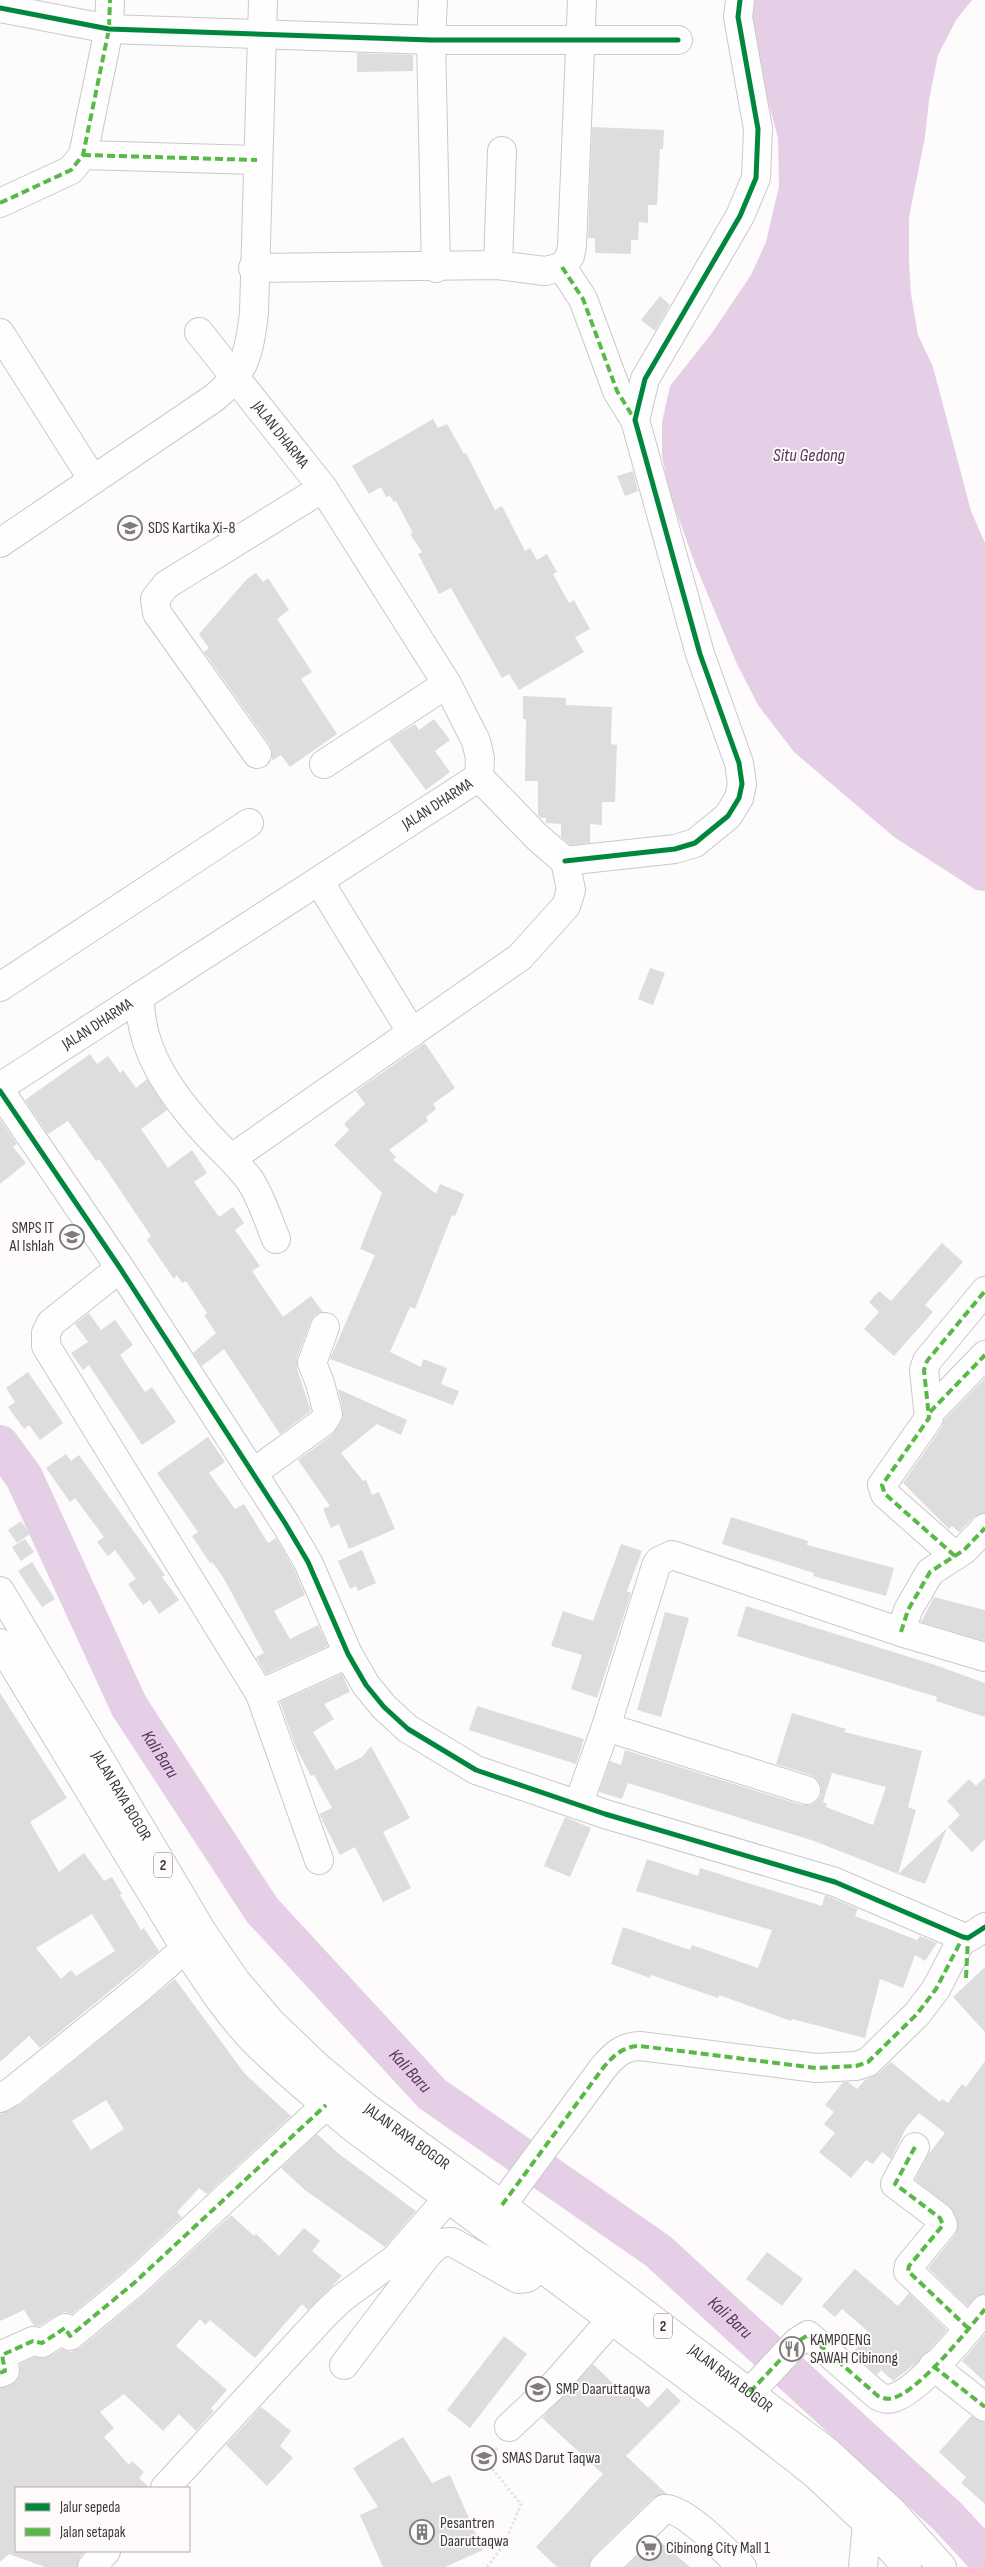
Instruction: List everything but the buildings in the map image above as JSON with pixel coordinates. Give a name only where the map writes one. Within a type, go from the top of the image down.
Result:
[{"type":"main road","points":[[0,203],[70,170],[83,155],[108,29],[110,0]]},
{"type":"main road","points":[[0,543],[214,398],[236,379],[247,356],[254,313],[253,268],[263,0]]},
{"type":"main road","points":[[433,0],[431,40],[436,268]]},
{"type":"main road","points":[[253,268],[436,268],[498,265],[545,271],[562,267],[570,256],[572,246],[582,0]]},
{"type":"main road","points":[[635,420],[646,379],[740,216],[756,178],[758,129],[738,17],[740,0]]},
{"type":"main road","points":[[0,8],[108,29],[431,40],[678,40]]},
{"type":"main road","points":[[498,265],[502,151]]},
{"type":"main road","points":[[83,155],[257,160]]},
{"type":"main road","points":[[562,267],[583,299],[616,391],[635,420],[695,635],[739,763],[742,784],[739,798],[728,816],[695,843],[675,849],[564,861]]},
{"type":"main road","name":"JALAN DHARMA","points":[[0,1086],[479,777],[480,758],[476,740],[447,684],[323,488],[199,332]]},
{"type":"main road","points":[[0,333],[93,480]]},
{"type":"main road","points":[[257,754],[156,613],[155,599],[166,585],[323,488]]},
{"type":"main road","points":[[324,764],[447,684]]},
{"type":"main road","points":[[232,1158],[520,957],[552,924],[570,898],[571,890],[564,861],[536,837],[479,777]]},
{"type":"main road","points":[[0,987],[250,823]]},
{"type":"main road","points":[[320,880],[412,1033]]},
{"type":"main road","points":[[140,996],[142,1032],[166,1081],[190,1114],[232,1158],[251,1182],[276,1238]]},
{"type":"main road","points":[[0,1091],[120,1268],[253,1473],[308,1562],[348,1654],[366,1685],[384,1707],[408,1729],[476,1770],[578,1805],[835,1882],[974,1932],[917,2014],[868,2062],[856,2066],[816,2068],[703,2053],[630,2046],[615,2055],[603,2068],[541,2148],[502,2205]]},
{"type":"main road","points":[[120,1268],[51,1323],[46,1333],[46,1346],[260,1694],[319,1860]]},
{"type":"main road","points":[[930,1412],[925,1377],[926,1363],[985,1291]]},
{"type":"main road","points":[[253,1473],[323,1422],[328,1414],[320,1383],[312,1363],[325,1327]]},
{"type":"main road","points":[[955,1556],[886,1494],[882,1487],[885,1479],[926,1422],[930,1412],[985,1355]]},
{"type":"main road","points":[[901,1632],[908,1610],[930,1572],[964,1550],[985,1528]]},
{"type":"main road","points":[[578,1805],[606,1728],[656,1566],[667,1556],[672,1555],[901,1632],[985,1657]]},
{"type":"main road","name":"JALAN RAYA BOGOR","points":[[0,1591],[194,1941],[216,1995],[253,2040],[352,2128],[458,2189],[502,2205],[750,2392],[829,2453],[886,2505],[942,2567]]},
{"type":"main road","name":"JALAN RAYA BOGOR","points":[[0,1643],[194,1941],[236,1981],[271,2022],[318,2067],[458,2189],[473,2216],[815,2474],[867,2523],[908,2567]]},
{"type":"main road","points":[[260,1694],[348,1654]]},
{"type":"main road","points":[[606,1728],[806,1790]]},
{"type":"main road","points":[[0,2098],[11,2092],[133,1994],[194,1941]]},
{"type":"main road","points":[[0,2373],[6,2371],[2,2355],[33,2341],[42,2343],[65,2328],[70,2336],[134,2283],[326,2105]]},
{"type":"main road","points":[[750,2392],[797,2342],[808,2336],[878,2396],[885,2399],[893,2398],[916,2386],[977,2319],[908,2271],[909,2266],[943,2225],[940,2218],[895,2184],[915,2146]]},
{"type":"main road","points":[[166,2487],[326,2313],[342,2298],[395,2259],[458,2189]]},
{"type":"main road","points":[[452,2242],[473,2216]]},
{"type":"main road","points":[[344,2365],[432,2249],[440,2243],[452,2242],[518,2279],[527,2278],[542,2267]]},
{"type":"main road","points":[[509,2427],[555,2384],[612,2320]]},
{"type":"main road","points":[[933,2366],[985,2407]]},
{"type":"main road","points":[[604,2567],[664,2509],[670,2508],[687,2518],[742,2567]]},
{"type":"main road","points":[[863,2567],[867,2523]]},
{"type":"main road","points":[[92,2567],[105,2552]]},
{"type":"path","points":[[487,2567],[505,2542],[521,2504],[488,2464],[509,2427]]},
{"type":"water","name":"Situ Gedong","points":[[754,0],[972,0],[956,20],[938,55],[929,100],[925,137],[909,217],[909,261],[911,294],[918,335],[933,367],[971,511],[985,543],[985,891],[976,890],[894,837],[794,752],[758,705],[736,662],[695,564],[670,494],[662,456],[662,422],[670,386],[712,333],[751,275],[766,242],[779,186],[778,138],[750,34]]},
{"type":"waterway","name":"Kali Baru","points":[[0,1444],[24,1477],[129,1706],[262,1910],[432,2094],[658,2251],[947,2516],[985,2557]]},
{"type":"marked path","points":[[0,203],[71,170],[83,155],[109,29],[110,0]]},
{"type":"marked path","points":[[83,155],[257,160]]},
{"type":"marked path","points":[[562,267],[583,299],[617,391],[635,420]]},
{"type":"marked path","points":[[955,1556],[885,1494],[882,1485],[929,1418],[924,1370],[927,1361],[985,1291]]},
{"type":"marked path","points":[[930,1412],[985,1355]]},
{"type":"marked path","points":[[901,1632],[908,1610],[930,1572],[964,1550],[985,1528]]},
{"type":"marked path","points":[[502,2205],[603,2068],[623,2050],[640,2046],[816,2068],[856,2066],[868,2062],[917,2014],[936,1989],[963,1937]]},
{"type":"marked path","points":[[966,1978],[968,1938]]},
{"type":"marked path","points":[[0,2373],[5,2371],[2,2355],[33,2341],[42,2343],[65,2328],[70,2336],[134,2283],[326,2105]]},
{"type":"marked path","points":[[915,2147],[895,2184],[940,2218],[943,2225],[909,2266],[908,2271],[969,2329]]},
{"type":"marked path","points":[[750,2392],[797,2342],[808,2335],[878,2396],[887,2399],[893,2398],[904,2393],[929,2373],[985,2309]]},
{"type":"marked path","points":[[933,2366],[985,2407]]},
{"type":"cycle path","points":[[565,861],[675,849],[695,843],[728,816],[739,798],[742,784],[739,763],[700,654],[635,420],[645,379],[740,216],[756,178],[758,129],[738,17],[740,0]]},
{"type":"cycle path","points":[[0,8],[109,29],[431,40],[678,40]]},
{"type":"cycle path","points":[[0,1091],[120,1268],[285,1523],[308,1562],[348,1654],[366,1685],[384,1707],[408,1729],[476,1770],[605,1814],[835,1882],[963,1937],[968,1938],[985,1927]]},
{"type":"place","name":"SDS Kartika Xi-8","points":[[130,528]]},
{"type":"place","name":"SMPS IT Al Ishlah","points":[[72,1237]]},
{"type":"place","name":"KAMPOENG SAWAH Cibinong","points":[[792,2349]]},
{"type":"place","name":"SMP Daaruttaqwa","points":[[538,2389]]},
{"type":"place","name":"SMAS Darut Taqwa","points":[[484,2458]]},
{"type":"place","name":"Pesantren Daaruttaqwa","points":[[422,2532]]},
{"type":"place","name":"Cibinong City Mall 1","points":[[649,2548]]}]
